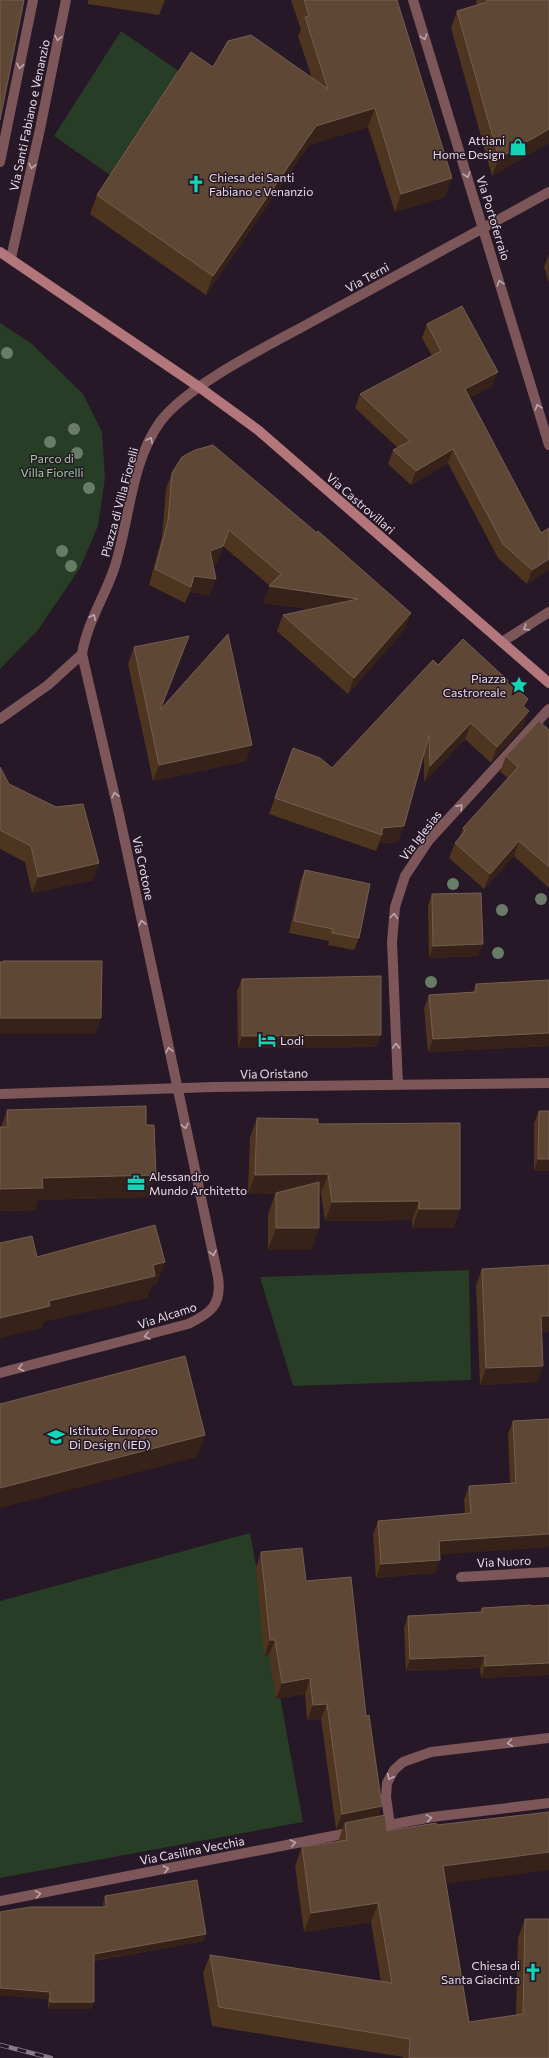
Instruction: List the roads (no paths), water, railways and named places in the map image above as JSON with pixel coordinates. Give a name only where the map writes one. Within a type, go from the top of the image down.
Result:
[{"type":"main road","points":[[0,252],[11,258],[199,387]]},
{"type":"main road","name":"Via Castrovillari","points":[[199,387],[258,430],[502,642]]},
{"type":"main road","points":[[502,642],[549,683]]},
{"type":"street","name":"Via Santi Fabiano e Venanzio","points":[[0,162],[33,0]]},
{"type":"street","name":"Via Santi Fabiano e Venanzio","points":[[11,258],[40,129],[66,0]]},
{"type":"street","name":"Via Portoferraio","points":[[413,0],[549,444]]},
{"type":"street","name":"Via Terni","points":[[199,387],[269,345],[549,192]]},
{"type":"street","name":"Piazza di Villa Fiorelli","points":[[82,654],[88,627],[109,583],[118,554],[135,480],[143,454],[161,421],[199,387]]},
{"type":"street","points":[[502,642],[549,612]]},
{"type":"street","points":[[0,719],[48,685],[82,654]]},
{"type":"street","name":"Via Crotone","points":[[82,654],[119,814],[177,1088]]},
{"type":"street","name":"Via Iglesias","points":[[398,1085],[392,942],[395,907],[405,876],[430,840],[549,709]]},
{"type":"street","name":"Via Oristano","points":[[0,1094],[177,1088],[549,1083]]},
{"type":"street","name":"Via Alcamo","points":[[0,1373],[171,1329],[205,1316],[213,1308],[219,1292],[218,1277],[177,1088]]},
{"type":"street","name":"Via Nuoro","points":[[461,1576],[549,1572]]},
{"type":"street","points":[[390,1825],[386,1797],[387,1783],[394,1770],[403,1762],[431,1752],[549,1738]]},
{"type":"street","name":"Via Casilina Vecchia","points":[[0,1901],[432,1817],[549,1803]]},
{"type":"railway","points":[[0,2045],[51,2058]]},
{"type":"place","name":"Attiani Home Design","points":[[518,147]]},
{"type":"place","name":"Chiesa dei Santi Fabiano e Venanzio","points":[[196,184]]},
{"type":"place","name":"Piazza Castroreale","points":[[519,685]]},
{"type":"place","name":"Lodi","points":[[267,1040]]},
{"type":"place","name":"Alessandro Mundo Architetto","points":[[136,1183]]},
{"type":"place","name":"Istituto Europeo Di Design (IED)","points":[[56,1437]]},
{"type":"place","name":"Chiesa di Santa Giacinta","points":[[533,1972]]},
{"type":"park label","name":"Parco di Villa Fiorelli","points":[[52,465]]}]
